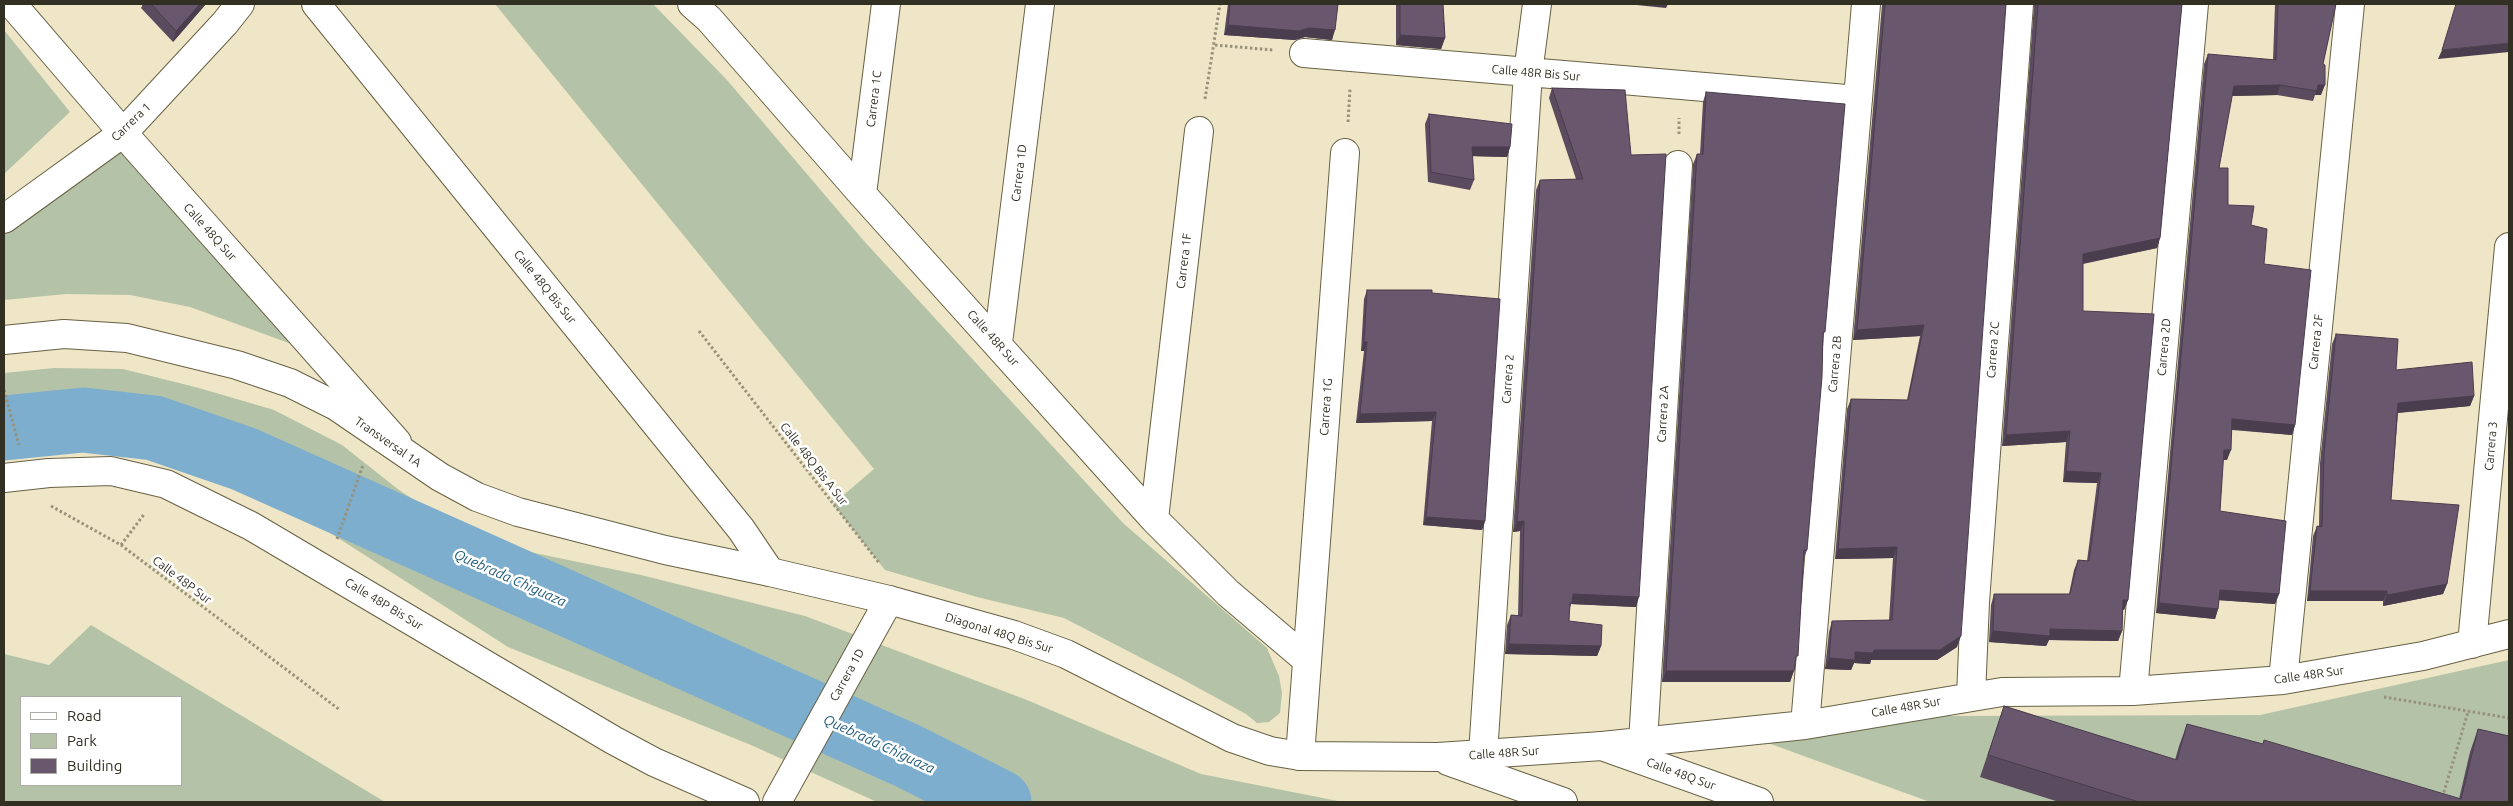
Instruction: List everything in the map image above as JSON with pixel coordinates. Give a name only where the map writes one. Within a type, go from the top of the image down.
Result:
[{"type":"street","name":"Calle 48Q Sur","points":[[12,4],[123,133],[410,458]]},
{"type":"street","name":"Carrera 1","points":[[4,218],[123,133],[225,23],[240,4]]},
{"type":"street","name":"Calle 48Q Bis Sur","points":[[316,4],[741,529],[770,572]]},
{"type":"street","name":"Carrera 1C","points":[[862,194],[886,4]]},
{"type":"street","name":"Carrera 1D","points":[[998,343],[1040,4]]},
{"type":"street","name":"Carrera 2","points":[[1483,754],[1528,73],[1537,4]]},
{"type":"street","name":"Carrera 2B","points":[[1805,725],[1866,4]]},
{"type":"street","name":"Carrera 2C","points":[[1971,696],[1975,602],[2019,4]]},
{"type":"street","name":"Carrera 2D","points":[[2133,691],[2194,4]]},
{"type":"street","name":"Carrera 2F","points":[[2283,680],[2350,4]]},
{"type":"street","name":"Calle 48R Sur","points":[[704,9],[862,194],[998,343],[1154,519],[1228,593],[1307,660]]},
{"type":"street","name":"Calle 48R Bis Sur","points":[[1304,53],[1858,100]]},
{"type":"street","name":"Carrera 1F","points":[[1154,519],[1199,131]]},
{"type":"street","name":"Carrera 1G","points":[[1300,756],[1345,153]]},
{"type":"street","name":"Carrera 2A","points":[[1643,742],[1678,165]]},
{"type":"street","name":"Carrera 3","points":[[2472,644],[2509,247]]},
{"type":"street","name":"Transversal 1A","points":[[4,340],[64,334],[127,338],[236,365],[290,383],[336,406],[383,436],[410,458],[477,497],[518,512],[665,550],[770,572]]},
{"type":"street","name":"Calle 48P Bis Sur","points":[[4,478],[49,473],[111,471],[166,484],[259,531],[613,740],[654,762],[745,802]]},
{"type":"street","name":"Diagonal 48Q Bis Sur","points":[[770,572],[960,619],[1037,642],[1066,654],[1232,738],[1270,751],[1300,756]]},
{"type":"street","name":"Carrera 1D","points":[[777,802],[848,674],[901,604]]},
{"type":"street","name":"Calle 48R Sur","points":[[1300,756],[1438,757],[1602,746],[1805,725],[2002,692],[2133,691],[2283,680],[2414,657],[2509,634]]},
{"type":"street","name":"Calle 48Q Sur","points":[[1602,746],[1759,802]]},
{"type":"street","points":[[1438,757],[1564,802]]},
{"type":"path","points":[[1199,131],[1215,45],[1220,4]]},
{"type":"path","points":[[1215,45],[1304,53]]},
{"type":"path","points":[[1345,153],[1353,57]]},
{"type":"path","points":[[1678,165],[1680,86]]},
{"type":"path","name":"Calle 48Q Bis A Sur","points":[[700,331],[901,604]]},
{"type":"path","points":[[4,390],[18,442]]},
{"type":"path","points":[[342,526],[356,483]]},
{"type":"path","name":"Calle 48P Sur","points":[[46,503],[121,545],[340,710]]},
{"type":"path","points":[[2380,697],[2509,718]]},
{"type":"path","points":[[2441,802],[2468,712]]},
{"type":"green space","points":[[495,4],[653,4],[727,80],[864,241],[1123,523],[1267,648],[1279,676],[1282,693],[1280,713],[1269,722],[1257,723],[1246,714],[1182,679],[1064,618],[977,597],[885,570],[833,504],[874,469]]},
{"type":"green space","points":[[4,30],[70,112],[4,174]]},
{"type":"green space","points":[[121,146],[297,346],[190,307],[130,295],[66,294],[4,300],[4,235],[12,227]]},
{"type":"green space","points":[[54,368],[123,369],[199,388],[274,410],[342,445],[399,490],[439,516],[476,535],[520,550],[641,575],[805,616],[1027,700],[1201,774],[1343,802],[877,802],[751,745],[508,647],[310,520],[206,468],[130,447],[52,445],[4,455],[4,373]]},
{"type":"green space","points":[[91,625],[385,802],[4,802],[4,654],[49,665]]},
{"type":"green space","points":[[2509,660],[2509,802],[1930,802],[1768,743],[1947,716],[2260,715]]},
{"type":"building","points":[[151,4],[200,4],[176,31]]},
{"type":"building","points":[[1230,4],[1338,4],[1335,30],[1309,28],[1299,31],[1228,25]]},
{"type":"building","points":[[1400,4],[1443,4],[1445,38],[1400,35]]},
{"type":"building","points":[[1885,4],[2006,4],[1961,636],[1940,650],[1874,650],[1873,653],[1855,652],[1855,660],[1829,658],[1832,621],[1892,620],[1897,547],[1838,549],[1851,399],[1908,400],[1924,325],[1857,330]]},
{"type":"building","points":[[2038,4],[2182,4],[2160,238],[2083,254],[2083,311],[2154,314],[2128,600],[2123,600],[2122,631],[2050,629],[2050,636],[1993,631],[1994,594],[2070,594],[2078,560],[2089,561],[2101,473],[2066,471],[2070,431],[2006,435]]},
{"type":"building","points":[[2278,4],[2336,4],[2323,64],[2325,65],[2325,85],[2318,85],[2317,91],[2280,85],[2234,86],[2219,168],[2228,168],[2228,205],[2254,206],[2251,225],[2267,229],[2264,264],[2311,270],[2295,425],[2232,419],[2231,450],[2224,450],[2220,511],[2286,521],[2279,594],[2220,590],[2218,609],[2159,603],[2208,54],[2276,60]]},
{"type":"building","points":[[2456,4],[2509,4],[2509,43],[2442,50]]},
{"type":"building","points":[[1552,88],[1625,90],[1631,155],[1666,154],[1639,597],[1573,594],[1572,603],[1570,603],[1569,621],[1602,625],[1601,646],[1509,644],[1511,615],[1522,616],[1524,521],[1517,522],[1540,180],[1583,179]]},
{"type":"building","points":[[1706,92],[1845,104],[1825,332],[1823,332],[1822,377],[1807,550],[1804,550],[1798,656],[1796,656],[1794,671],[1666,671],[1697,154],[1703,154]]},
{"type":"building","points":[[1429,114],[1512,124],[1510,147],[1472,147],[1474,180],[1431,172]]},
{"type":"building","points":[[1367,290],[1432,290],[1432,293],[1500,299],[1485,521],[1426,517],[1436,412],[1360,414],[1367,342],[1364,342]]},
{"type":"building","points":[[2336,334],[2398,339],[2396,370],[2472,362],[2474,396],[2398,403],[2391,500],[2459,505],[2447,584],[2387,595],[2387,591],[2310,591],[2317,526],[2322,527],[2324,453]]},
{"type":"building","points":[[2004,706],[2177,760],[2187,724],[2263,744],[2264,740],[2461,799],[2478,729],[2509,736],[2509,802],[2139,802],[1988,755]]},
{"type":"waterway","name":"Quebrada Chiguaza","points":[[4,428],[83,420],[154,428],[244,459],[908,756],[999,802]]}]
